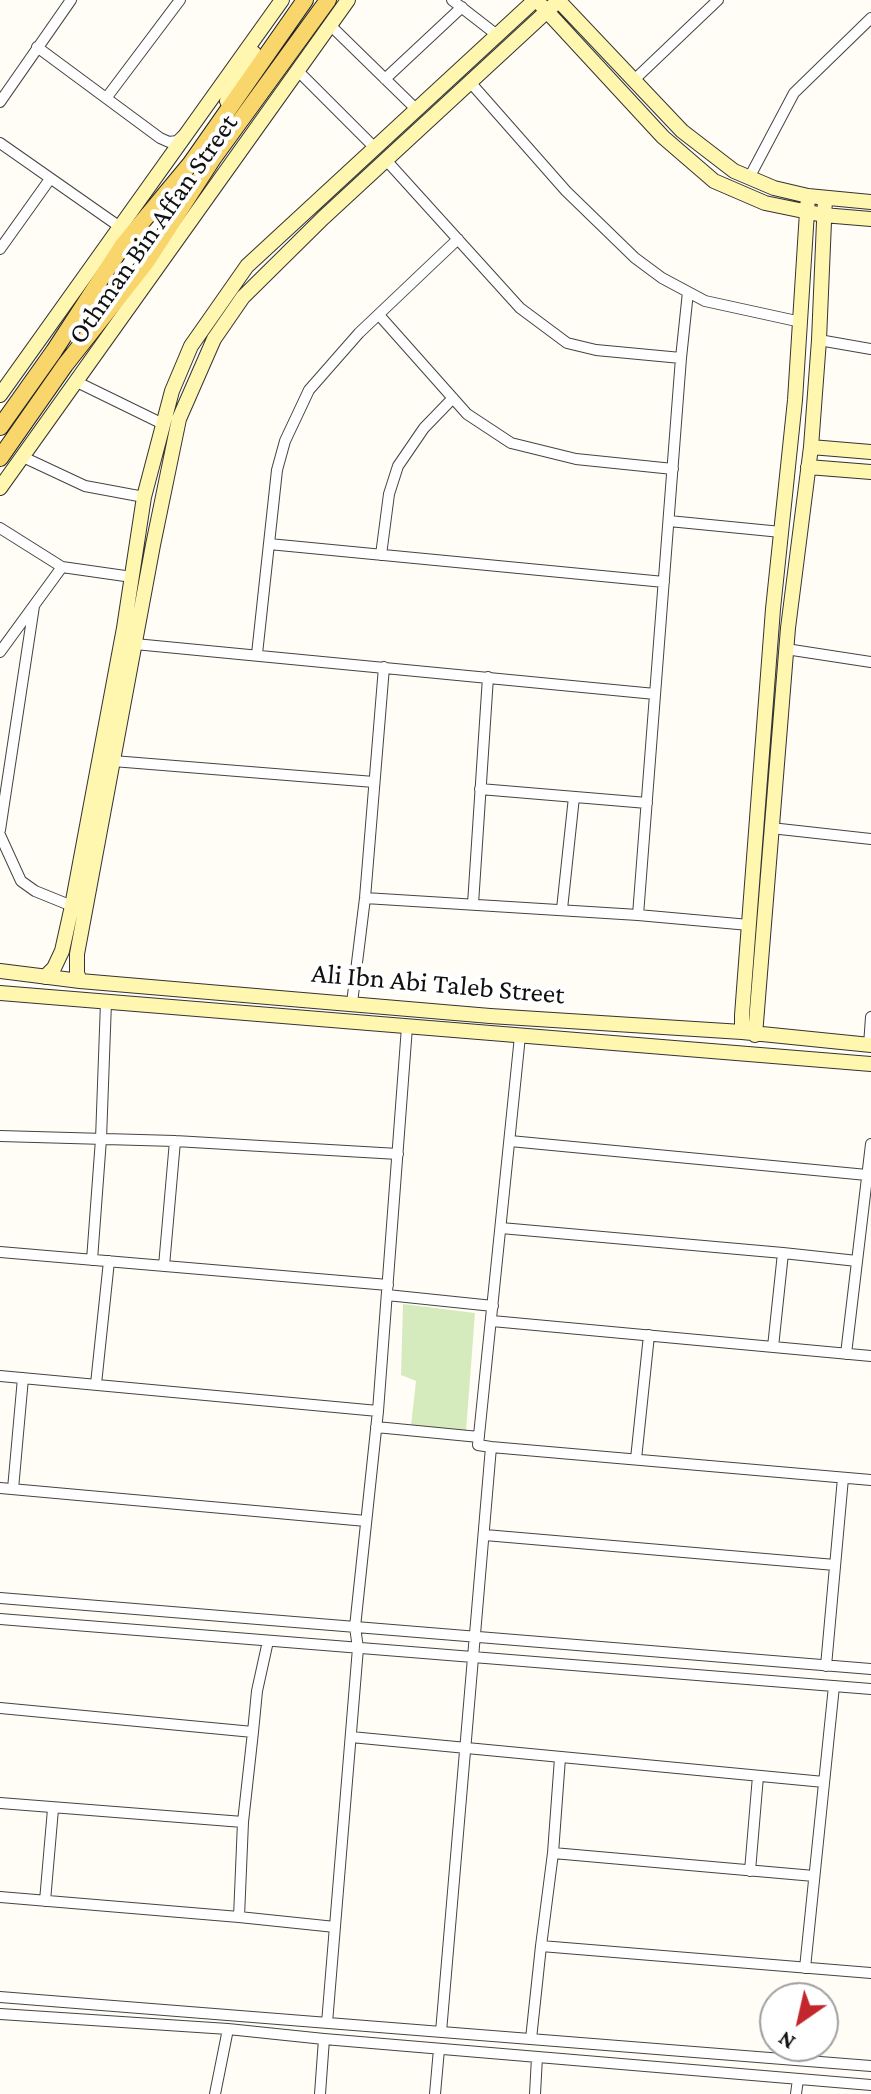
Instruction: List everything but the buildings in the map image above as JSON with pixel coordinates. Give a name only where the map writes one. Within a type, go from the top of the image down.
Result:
[{"type":"main road","name":"Othman Bin Affan Street","points":[[0,427],[123,245],[191,163],[305,0]]},
{"type":"main road","name":"Othman Bin Affan Street","points":[[0,458],[65,365],[147,261],[214,157],[326,13]]},
{"type":"main road","points":[[191,163],[135,239],[138,251],[143,252],[150,246],[190,186],[214,157]]},
{"type":"main road","points":[[54,351],[85,313],[121,258],[128,255],[133,257],[136,261],[133,270],[86,331],[65,365]]},
{"type":"street","points":[[0,102],[71,0]]},
{"type":"street","points":[[107,97],[180,0]]},
{"type":"street","points":[[191,163],[283,0]]},
{"type":"street","name":"Othman Bin Affan Street","points":[[0,395],[283,0]]},
{"type":"street","name":"Othman Bin Affan Street","points":[[0,488],[298,71],[326,13],[348,0]]},
{"type":"street","points":[[452,0],[497,35]]},
{"type":"street","points":[[45,977],[54,968],[62,951],[72,906],[144,497],[172,391],[191,346],[247,266],[497,35],[539,4],[559,0],[682,131],[734,171],[774,188],[808,196],[871,202]]},
{"type":"street","points":[[634,80],[718,0]]},
{"type":"street","points":[[80,981],[77,954],[179,419],[214,339],[243,297],[470,82],[539,4]]},
{"type":"street","points":[[539,4],[663,137],[714,181],[765,203],[806,213],[871,219]]},
{"type":"street","points":[[385,79],[462,7]]},
{"type":"street","points":[[229,168],[326,13],[416,109]]},
{"type":"street","points":[[749,178],[794,93],[871,18]]},
{"type":"street","points":[[37,47],[160,138],[177,141],[192,126]]},
{"type":"street","points":[[298,71],[375,148]]},
{"type":"street","points":[[470,82],[566,191],[635,258],[662,278],[705,301],[801,322]]},
{"type":"street","points":[[0,143],[120,227]]},
{"type":"street","points":[[386,160],[520,308],[567,343],[596,350],[681,358]]},
{"type":"street","points":[[1,246],[50,179]]},
{"type":"street","points":[[748,1034],[742,1015],[773,609],[795,400],[808,196]]},
{"type":"street","points":[[748,1034],[771,828],[786,649],[811,447],[825,198]]},
{"type":"street","points":[[257,654],[277,470],[285,441],[309,390],[359,333],[458,239]]},
{"type":"street","points":[[638,915],[688,292]]},
{"type":"street","points":[[379,315],[467,414],[511,443],[576,459],[673,469]]},
{"type":"street","points":[[819,340],[871,349]]},
{"type":"street","points":[[77,382],[163,424]]},
{"type":"street","points":[[381,555],[389,494],[398,466],[424,428],[453,398]]},
{"type":"street","points":[[811,447],[871,452]]},
{"type":"street","points":[[23,457],[85,486],[144,497]]},
{"type":"street","points":[[808,467],[871,472]]},
{"type":"street","points":[[669,521],[781,532]]},
{"type":"street","points":[[0,528],[62,567],[132,577]]},
{"type":"street","points":[[269,544],[664,582]]},
{"type":"street","points":[[0,652],[62,567]]},
{"type":"street","points":[[34,606],[0,832],[21,881],[35,891],[72,906]]},
{"type":"street","points":[[135,644],[655,694]]},
{"type":"street","points":[[786,649],[871,662]]},
{"type":"street","points":[[352,1003],[365,898],[384,667]]},
{"type":"street","points":[[473,904],[488,677]]},
{"type":"street","points":[[113,761],[374,782]]},
{"type":"street","points":[[480,789],[647,803]]},
{"type":"street","points":[[562,909],[574,797]]},
{"type":"street","points":[[771,828],[871,839]]},
{"type":"street","points":[[365,898],[562,909],[749,925]]},
{"type":"street","points":[[62,951],[68,956],[77,954]]},
{"type":"street","name":"Ali Ibn Abi Taleb Street","points":[[0,971],[80,981],[490,1016],[870,1045]]},
{"type":"street","name":"Ali Ibn Abi Taleb Street","points":[[0,993],[871,1064]]},
{"type":"street","points":[[92,1260],[101,1139],[106,1002]]},
{"type":"street","points":[[870,1045],[871,1017]]},
{"type":"street","points":[[327,2023],[358,1648],[355,1627],[378,1411],[407,1027]]},
{"type":"street","points":[[520,1036],[478,1445],[871,1480]]},
{"type":"street","points":[[0,1136],[175,1141],[398,1154]]},
{"type":"street","points":[[164,1266],[175,1141]]},
{"type":"street","points":[[510,1141],[867,1175]]},
{"type":"street","points":[[846,1354],[871,1144]]},
{"type":"street","points":[[501,1228],[857,1261]]},
{"type":"street","points":[[0,1252],[387,1290],[493,1306]]},
{"type":"street","points":[[773,1347],[783,1253]]},
{"type":"street","points":[[96,1384],[109,1261]]},
{"type":"street","points":[[492,1321],[871,1356]]},
{"type":"street","points":[[636,1459],[649,1335]]},
{"type":"street","points":[[0,1376],[378,1411]]},
{"type":"street","points":[[13,1489],[23,1378]]},
{"type":"street","points":[[376,1427],[479,1437]]},
{"type":"street","points":[[441,2032],[491,1447]]},
{"type":"street","points":[[826,1666],[843,1478]]},
{"type":"street","points":[[0,1488],[366,1521]]},
{"type":"street","points":[[485,1535],[835,1565]]},
{"type":"street","points":[[0,1598],[871,1669]]},
{"type":"street","points":[[0,1619],[871,1689]]},
{"type":"street","points":[[239,1917],[243,1822],[257,1691],[268,1641]]},
{"type":"street","points":[[805,1968],[834,1686]]},
{"type":"street","points":[[0,1708],[253,1732]]},
{"type":"street","points":[[351,1737],[824,1782]]},
{"type":"street","points":[[531,2039],[553,1853],[560,1758]]},
{"type":"street","points":[[750,1871],[758,1776]]},
{"type":"street","points":[[0,1803],[243,1822]]},
{"type":"street","points":[[45,1901],[53,1809]]},
{"type":"street","points":[[553,1853],[814,1876]]},
{"type":"street","points":[[0,1897],[335,1927]]},
{"type":"street","points":[[541,1946],[871,1973]]},
{"type":"street","points":[[0,1997],[871,2066]]},
{"type":"street","points":[[0,2014],[228,2029],[871,2085]]},
{"type":"street","points":[[215,2094],[228,2029]]},
{"type":"street","points":[[320,2094],[324,2039]]},
{"type":"street","points":[[435,2094],[439,2049]]},
{"type":"street","points":[[535,2094],[537,2057]]},
{"type":"street","points":[[796,2094],[798,2079]]},
{"type":"green space","points":[[403,1304],[475,1313],[466,1431],[411,1426],[416,1381],[401,1375]]}]
